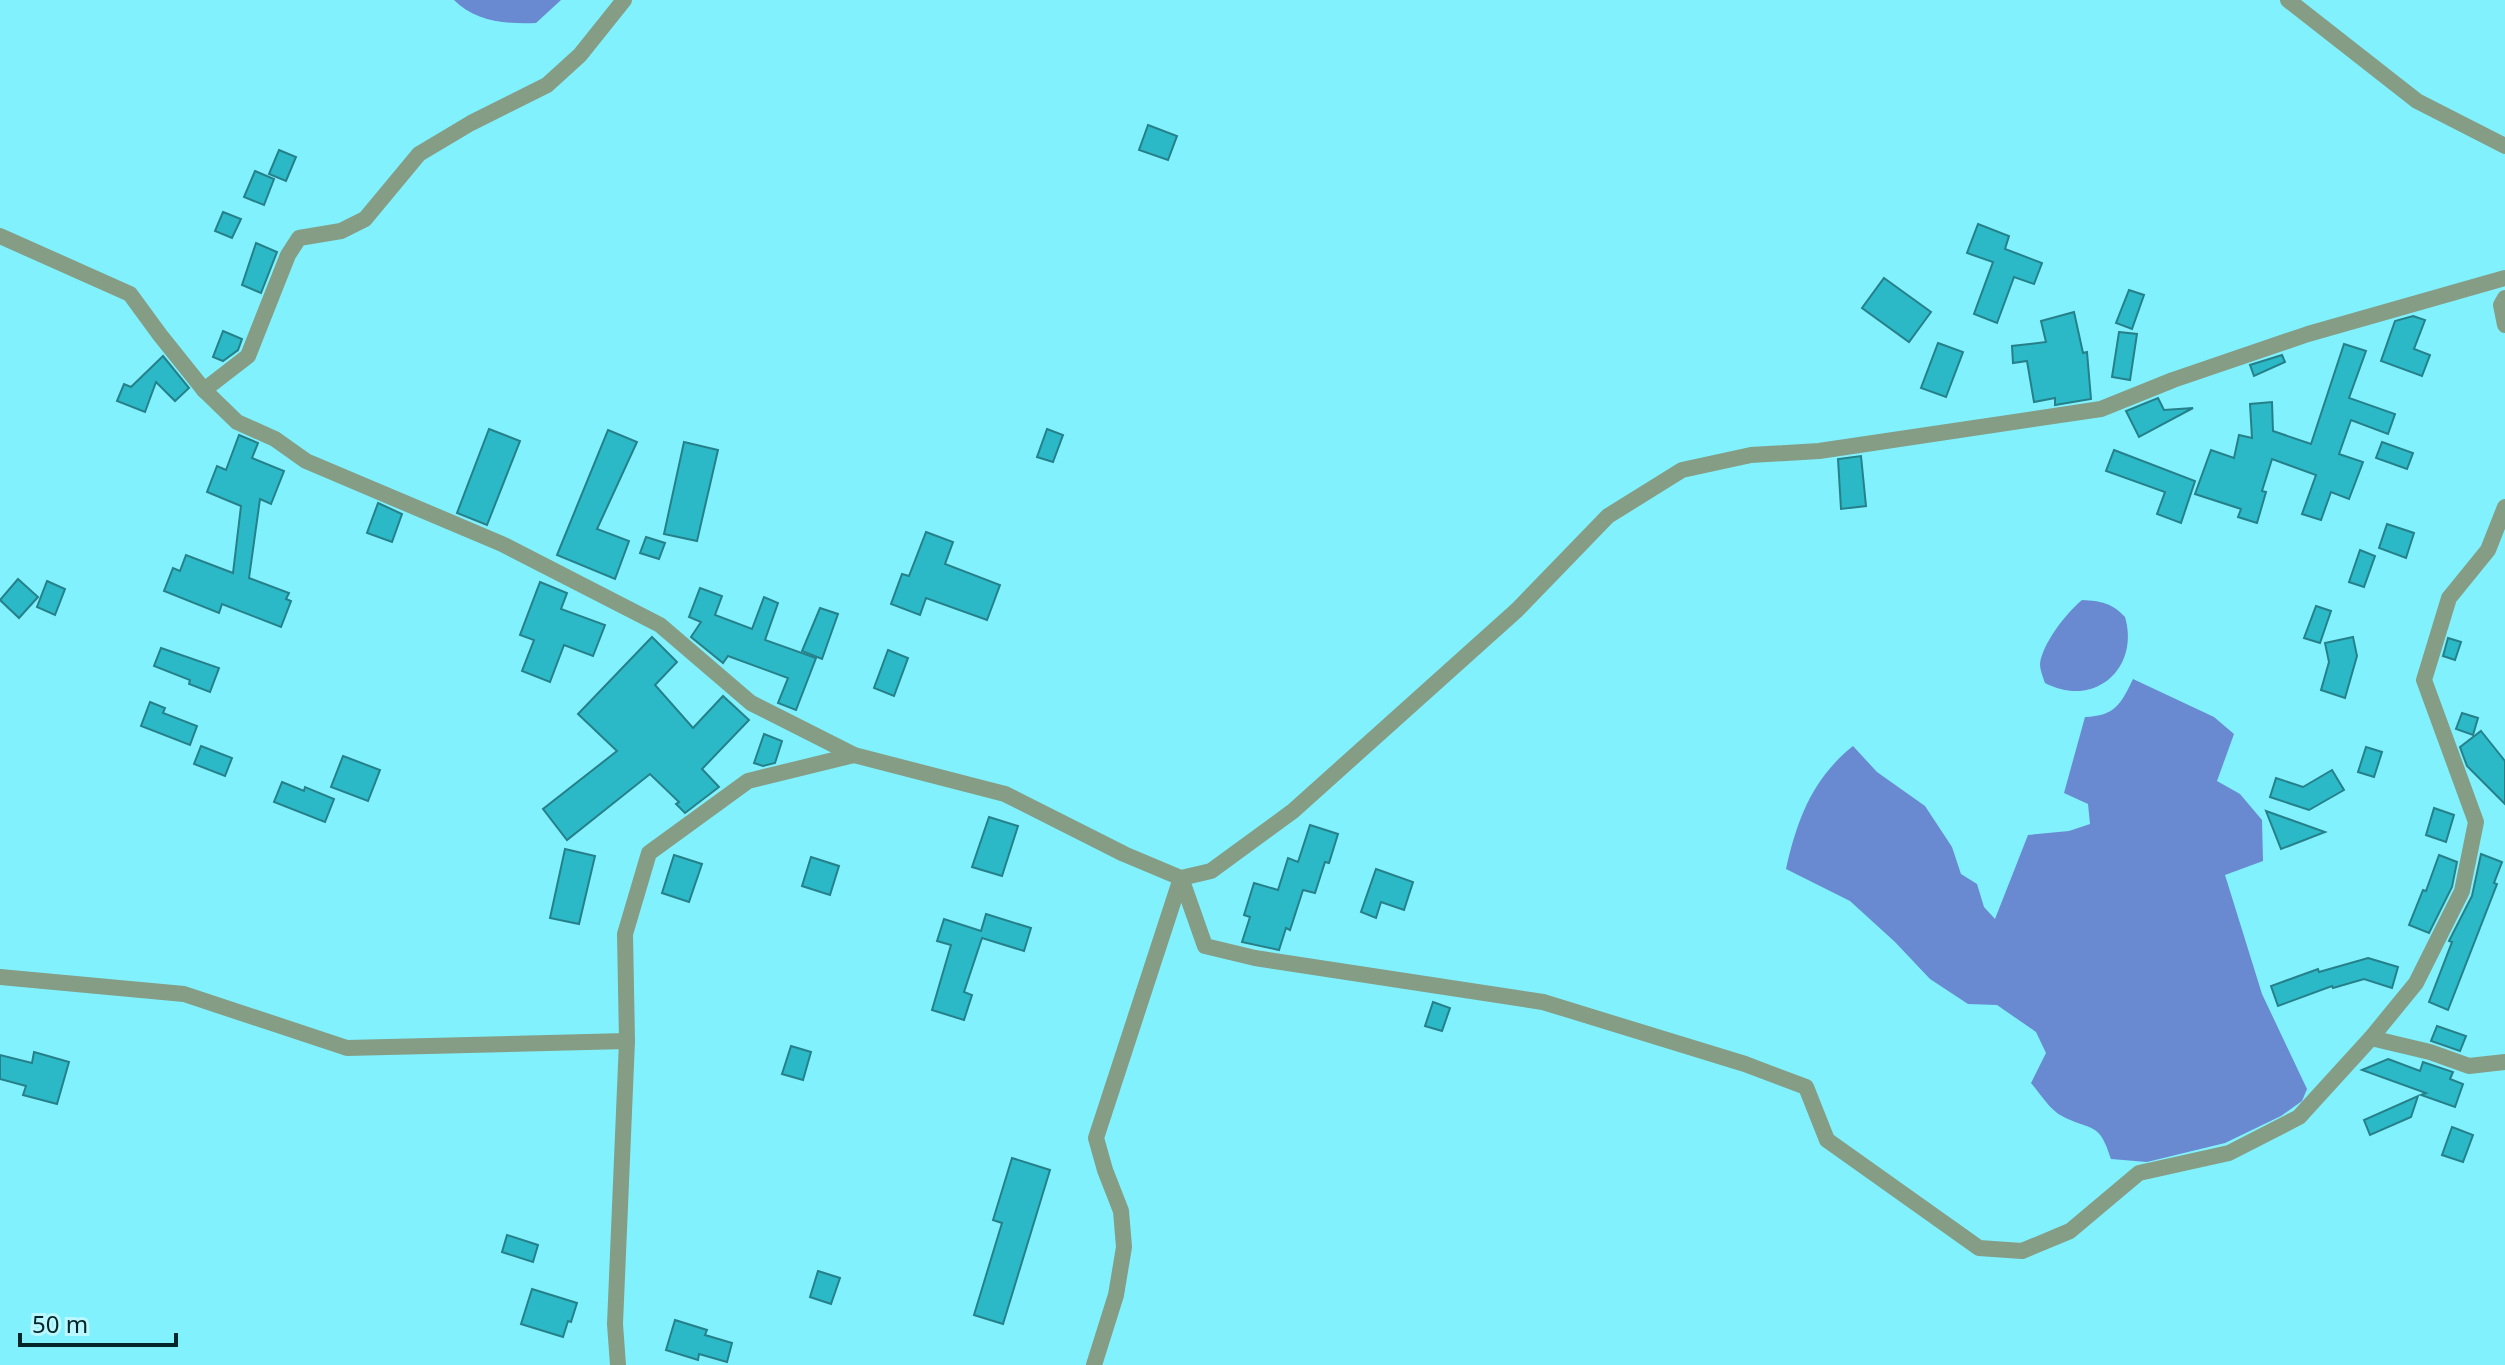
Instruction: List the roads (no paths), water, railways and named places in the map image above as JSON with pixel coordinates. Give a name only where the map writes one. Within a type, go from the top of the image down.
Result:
[{"type":"street","points":[[204,390],[248,356],[288,255],[299,238],[341,231],[365,219],[419,154],[471,123],[547,85],[580,55],[624,0]]},
{"type":"street","points":[[2288,0],[2417,101],[2505,146]]},
{"type":"street","points":[[0,236],[130,294],[204,390],[237,422],[275,439],[306,461],[502,544],[660,625],[751,703],[854,755],[1005,794],[1124,854],[1181,878],[1211,871],[1293,811],[1517,610],[1608,516],[1682,470],[1751,455],[1819,451],[2101,409],[2173,380],[2308,334],[2505,278]]},
{"type":"street","points":[[2505,298],[2501,305],[2505,325]]},
{"type":"street","points":[[1181,878],[1205,946],[1255,958],[1543,1002],[1745,1064],[1806,1087],[1827,1140],[1979,1248],[2022,1251],[2070,1231],[2139,1173],[2229,1153],[2299,1117],[2416,983],[2462,891],[2476,822],[2424,680],[2449,598],[2488,550],[2505,507]]},
{"type":"street","points":[[618,1365],[615,1324],[627,1041],[625,934],[649,853],[748,781],[854,755]]},
{"type":"street","points":[[1094,1365],[1116,1295],[1124,1247],[1121,1211],[1096,1138],[1181,878]]},
{"type":"street","points":[[0,977],[184,994],[347,1048],[627,1041]]},
{"type":"street","points":[[2371,1038],[2430,1052],[2469,1066],[2505,1062]]},
{"type":"water","points":[[454,0],[561,0],[536,23],[525,23],[482,17]]},
{"type":"water","points":[[2082,600],[2106,604],[2125,617],[2128,636],[2126,652],[2109,679],[2096,687],[2081,691],[2063,690],[2045,683],[2040,664],[2045,647],[2056,629]]},
{"type":"water","points":[[2133,679],[2214,717],[2234,734],[2217,781],[2240,794],[2262,820],[2263,861],[2225,875],[2262,994],[2307,1089],[2302,1101],[2281,1116],[2225,1143],[2147,1162],[2111,1159],[2098,1132],[2062,1116],[2045,1101],[2031,1083],[2046,1053],[2036,1032],[1997,1005],[1968,1004],[1930,979],[1850,901],[1786,869],[1808,802],[1827,772],[1853,746],[1877,772],[1925,806],[1952,847],[1961,874],[1977,884],[1984,907],[1995,919],[2028,835],[2069,831],[2090,824],[2088,804],[2064,793],[2085,717],[2103,714],[2116,707]]}]
